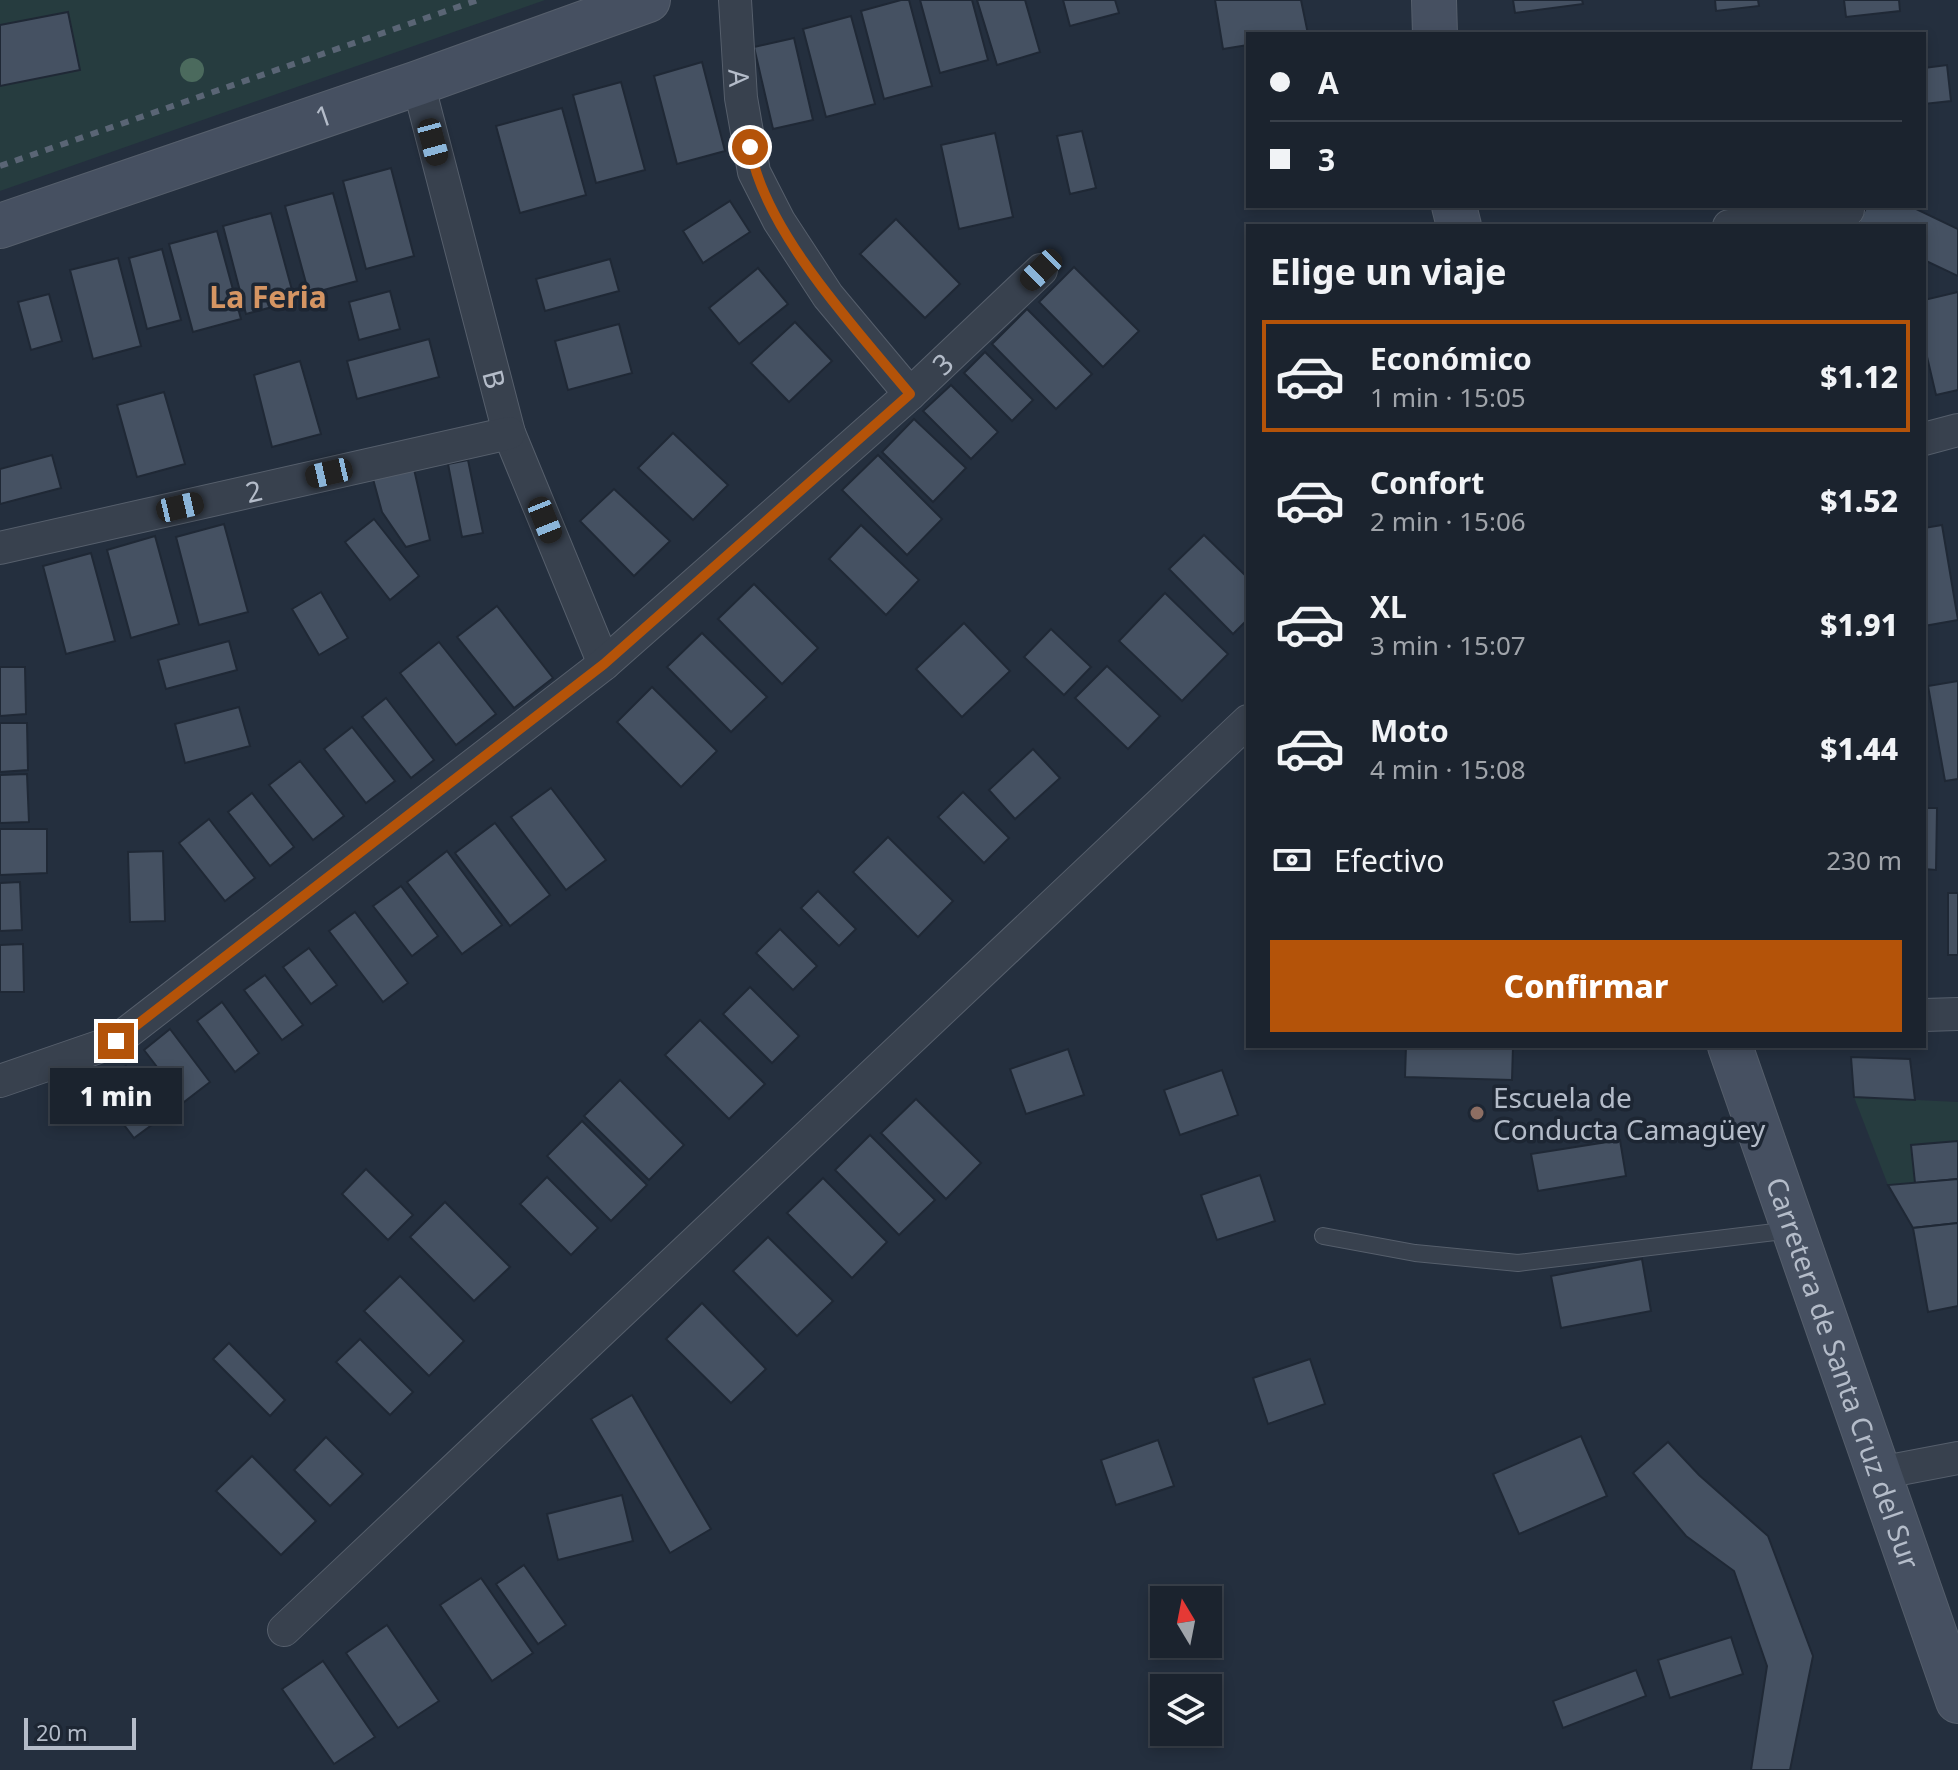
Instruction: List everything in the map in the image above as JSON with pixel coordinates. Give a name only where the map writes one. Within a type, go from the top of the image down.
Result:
[{"type":"main road","name":"1","points":[[0,226],[418,83],[648,0]]},
{"type":"main road","points":[[1434,0],[1435,32]]},
{"type":"main road","name":"Carretera de Santa Cruz del Sur","points":[[1731,1048],[1958,1701]]},
{"type":"street","name":"A","points":[[735,0],[741,98],[754,172],[779,221],[828,296],[910,394]]},
{"type":"street","name":"B","points":[[418,83],[509,433],[604,664]]},
{"type":"street","points":[[1744,224],[1848,210]]},
{"type":"street","name":"3","points":[[0,1081],[116,1041],[604,664],[910,394],[1041,270]]},
{"type":"street","points":[[1926,438],[1958,430]]},
{"type":"street","name":"2","points":[[0,548],[509,433]]},
{"type":"street","points":[[284,1630],[1246,723]]},
{"type":"street","points":[[1926,1015],[1958,1014]]},
{"type":"street","points":[[1879,1473],[1958,1458]]},
{"type":"lane","points":[[1323,1236],[1415,1253],[1518,1263],[1792,1230]]},
{"type":"green space","points":[[0,0],[545,0],[0,191]]},
{"type":"green space","points":[[1854,1097],[1958,1102],[1958,1141],[1911,1145],[1915,1183],[1888,1185]]},
{"type":"building","points":[[909,0],[932,86],[884,99],[861,11]]},
{"type":"building","points":[[920,0],[972,0],[988,60],[940,73]]},
{"type":"building","points":[[977,0],[1025,0],[1040,52],[997,65]]},
{"type":"building","points":[[1063,0],[1115,0],[1119,13],[1070,26]]},
{"type":"building","points":[[1215,0],[1301,0],[1308,32],[1246,32],[1246,45],[1223,49]]},
{"type":"building","points":[[1513,0],[1582,0],[1583,4],[1515,13]]},
{"type":"building","points":[[1715,0],[1758,0],[1759,6],[1716,11]]},
{"type":"building","points":[[1844,0],[1899,0],[1900,11],[1846,17]]},
{"type":"building","points":[[68,12],[80,70],[0,86],[0,25]]},
{"type":"building","points":[[851,16],[875,104],[826,117],[803,29]]},
{"type":"building","points":[[794,38],[813,120],[773,129],[754,47]]},
{"type":"building","points":[[702,62],[725,151],[677,164],[654,76]]},
{"type":"building","points":[[1947,65],[1951,101],[1926,104],[1926,68]]},
{"type":"building","points":[[621,82],[645,170],[596,183],[573,95]]},
{"type":"building","points":[[562,108],[586,195],[520,213],[496,126]]},
{"type":"building","points":[[1082,131],[1096,188],[1070,194],[1057,136]]},
{"type":"building","points":[[995,133],[1013,217],[959,229],[941,145]]},
{"type":"building","points":[[391,168],[414,256],[366,269],[343,181]]},
{"type":"building","points":[[333,193],[357,281],[309,294],[285,206]]},
{"type":"building","points":[[730,201],[750,232],[703,263],[683,231]]},
{"type":"building","points":[[1866,208],[1914,208],[1958,229],[1958,276],[1926,261],[1926,224],[1858,224]]},
{"type":"building","points":[[271,213],[295,301],[246,314],[223,226]]},
{"type":"building","points":[[896,219],[960,284],[925,318],[860,254]]},
{"type":"building","points":[[217,231],[241,319],[193,332],[169,244]]},
{"type":"building","points":[[162,249],[181,320],[147,329],[129,258]]},
{"type":"building","points":[[118,258],[141,346],[93,359],[70,270]]},
{"type":"building","points":[[610,259],[619,291],[545,311],[536,279]]},
{"type":"building","points":[[1074,267],[1139,331],[1103,367],[1039,302]]},
{"type":"building","points":[[758,268],[788,304],[739,344],[709,308]]},
{"type":"building","points":[[390,291],[400,329],[359,340],[349,302]]},
{"type":"building","points":[[1958,292],[1958,390],[1936,395],[1926,352],[1926,300]]},
{"type":"building","points":[[49,294],[62,341],[31,350],[18,302]]},
{"type":"building","points":[[1027,309],[1092,374],[1056,409],[992,344]]},
{"type":"building","points":[[795,322],[832,361],[789,402],[751,363]]},
{"type":"building","points":[[619,324],[632,373],[568,390],[555,341]]},
{"type":"building","points":[[429,339],[439,377],[357,399],[347,361]]},
{"type":"building","points":[[985,352],[1033,400],[1012,421],[964,373]]},
{"type":"building","points":[[300,361],[321,434],[272,447],[254,375]]},
{"type":"building","points":[[951,385],[998,432],[971,459],[923,411]]},
{"type":"building","points":[[164,392],[185,464],[137,477],[117,405]]},
{"type":"building","points":[[914,419],[966,468],[933,502],[882,452]]},
{"type":"building","points":[[673,433],[728,485],[693,520],[638,468]]},
{"type":"building","points":[[52,455],[61,488],[0,504],[0,469]]},
{"type":"building","points":[[878,455],[942,519],[907,555],[842,490]]},
{"type":"building","points":[[468,460],[483,533],[462,537],[448,464]]},
{"type":"building","points":[[414,469],[430,540],[406,547],[382,512],[373,479]]},
{"type":"building","points":[[614,489],[670,541],[634,576],[580,521]]},
{"type":"building","points":[[374,519],[419,576],[390,600],[345,542]]},
{"type":"building","points":[[224,524],[248,612],[199,625],[176,537]]},
{"type":"building","points":[[861,525],[919,580],[886,615],[829,559]]},
{"type":"building","points":[[1942,525],[1958,620],[1926,626],[1926,528]]},
{"type":"building","points":[[1204,535],[1246,576],[1246,621],[1233,634],[1169,569]]},
{"type":"building","points":[[155,536],[179,624],[131,638],[107,550]]},
{"type":"building","points":[[91,553],[115,641],[66,654],[43,566]]},
{"type":"building","points":[[754,584],[818,648],[782,684],[718,619]]},
{"type":"building","points":[[321,592],[348,638],[319,655],[292,609]]},
{"type":"building","points":[[1165,593],[1228,654],[1182,701],[1119,641]]},
{"type":"building","points":[[497,606],[553,678],[514,708],[457,637]]},
{"type":"building","points":[[964,623],[1010,671],[962,717],[916,669]]},
{"type":"building","points":[[1051,629],[1091,667],[1064,695],[1024,657]]},
{"type":"building","points":[[702,633],[767,697],[731,732],[667,667]]},
{"type":"building","points":[[229,641],[237,670],[166,689],[158,660]]},
{"type":"building","points":[[439,642],[496,714],[456,745],[400,673]]},
{"type":"building","points":[[1107,666],[1160,716],[1128,749],[1075,698]]},
{"type":"building","points":[[0,667],[25,667],[26,714],[0,716]]},
{"type":"building","points":[[1958,681],[1958,779],[1945,781],[1928,686]]},
{"type":"building","points":[[652,687],[717,751],[681,787],[617,722]]},
{"type":"building","points":[[386,698],[434,760],[411,778],[362,717]]},
{"type":"building","points":[[239,707],[250,746],[185,763],[175,724]]},
{"type":"building","points":[[0,723],[27,723],[28,770],[0,772]]},
{"type":"building","points":[[352,727],[395,781],[366,803],[324,749]]},
{"type":"building","points":[[1033,749],[1060,778],[1015,819],[989,790]]},
{"type":"building","points":[[300,761],[344,816],[313,840],[269,785]]},
{"type":"building","points":[[27,774],[29,822],[0,823],[0,775]]},
{"type":"building","points":[[551,788],[606,860],[566,890],[511,817]]},
{"type":"building","points":[[963,792],[1009,838],[984,863],[938,817]]},
{"type":"building","points":[[252,793],[294,847],[270,866],[228,812]]},
{"type":"building","points":[[1926,808],[1937,808],[1936,870],[1926,869]]},
{"type":"building","points":[[209,819],[255,878],[225,901],[179,843]]},
{"type":"building","points":[[495,823],[550,895],[510,926],[455,853]]},
{"type":"building","points":[[0,829],[47,829],[47,873],[0,875]]},
{"type":"building","points":[[888,837],[953,901],[918,937],[853,872]]},
{"type":"building","points":[[163,851],[165,921],[130,922],[128,852]]},
{"type":"building","points":[[447,851],[502,925],[462,954],[407,882]]},
{"type":"building","points":[[20,882],[22,930],[0,931],[0,883]]},
{"type":"building","points":[[401,886],[438,936],[412,956],[373,906]]},
{"type":"building","points":[[818,891],[856,929],[839,946],[801,908]]},
{"type":"building","points":[[1948,893],[1958,893],[1958,955],[1948,955]]},
{"type":"building","points":[[355,912],[408,983],[383,1002],[329,931]]},
{"type":"building","points":[[780,929],[817,966],[793,990],[756,953]]},
{"type":"building","points":[[23,944],[24,992],[0,992],[0,945]]},
{"type":"building","points":[[309,948],[337,985],[311,1004],[283,967]]},
{"type":"building","points":[[265,975],[303,1025],[282,1040],[244,990]]},
{"type":"building","points":[[750,987],[799,1036],[772,1063],[723,1014]]},
{"type":"building","points":[[222,1002],[259,1053],[235,1072],[197,1021]]},
{"type":"building","points":[[700,1020],[765,1084],[729,1119],[665,1055]]},
{"type":"building","points":[[170,1029],[210,1082],[184,1102],[144,1050]]},
{"type":"building","points":[[1406,1048],[1513,1048],[1512,1080],[1405,1077]]},
{"type":"building","points":[[1068,1049],[1084,1095],[1026,1114],[1010,1069]]},
{"type":"building","points":[[1851,1057],[1910,1059],[1915,1100],[1854,1097]]},
{"type":"building","points":[[126,1066],[164,1116],[134,1138],[96,1088]]},
{"type":"building","points":[[1222,1070],[1238,1115],[1180,1135],[1164,1090]]},
{"type":"building","points":[[620,1080],[684,1145],[649,1180],[584,1116]]},
{"type":"building","points":[[916,1099],[981,1163],[946,1199],[881,1133]]},
{"type":"building","points":[[582,1121],[647,1185],[611,1221],[547,1156]]},
{"type":"building","points":[[870,1135],[935,1200],[899,1235],[835,1170]]},
{"type":"building","points":[[1620,1140],[1626,1176],[1538,1191],[1531,1154]]},
{"type":"building","points":[[1958,1141],[1958,1179],[1915,1183],[1911,1145]]},
{"type":"building","points":[[366,1169],[413,1215],[388,1240],[342,1194]]},
{"type":"building","points":[[1260,1175],[1275,1221],[1217,1240],[1201,1195]]},
{"type":"building","points":[[547,1177],[598,1228],[571,1255],[520,1204]]},
{"type":"building","points":[[823,1178],[887,1242],[852,1278],[787,1213]]},
{"type":"building","points":[[1958,1179],[1958,1223],[1913,1228],[1888,1185]]},
{"type":"building","points":[[445,1202],[510,1267],[474,1301],[410,1237]]},
{"type":"building","points":[[1958,1223],[1958,1306],[1928,1312],[1913,1228]]},
{"type":"building","points":[[768,1237],[833,1301],[797,1336],[733,1271]]},
{"type":"building","points":[[1642,1259],[1651,1311],[1561,1328],[1551,1276]]},
{"type":"building","points":[[400,1276],[464,1341],[429,1376],[364,1311]]},
{"type":"building","points":[[702,1303],[766,1369],[731,1403],[666,1339]]},
{"type":"building","points":[[360,1339],[413,1392],[390,1415],[336,1362]]},
{"type":"building","points":[[229,1343],[285,1400],[270,1416],[213,1359]]},
{"type":"building","points":[[1310,1359],[1325,1404],[1268,1424],[1253,1378]]},
{"type":"building","points":[[632,1395],[711,1529],[670,1553],[591,1419]]},
{"type":"building","points":[[1581,1436],[1607,1496],[1519,1534],[1493,1474]]},
{"type":"building","points":[[326,1437],[363,1474],[330,1506],[294,1470]]},
{"type":"building","points":[[1158,1440],[1174,1486],[1116,1505],[1101,1460]]},
{"type":"building","points":[[1668,1442],[1699,1475],[1768,1536],[1813,1656],[1790,1770],[1751,1770],[1767,1666],[1734,1571],[1686,1536],[1633,1473]]},
{"type":"building","points":[[252,1456],[316,1521],[281,1555],[216,1491]]},
{"type":"building","points":[[622,1495],[633,1541],[558,1560],[547,1514]]},
{"type":"building","points":[[524,1565],[566,1625],[538,1644],[496,1584]]},
{"type":"building","points":[[481,1578],[533,1653],[492,1681],[440,1605]]},
{"type":"building","points":[[387,1625],[439,1701],[398,1728],[346,1653]]},
{"type":"building","points":[[1731,1637],[1743,1674],[1670,1698],[1658,1660]]},
{"type":"building","points":[[323,1661],[375,1737],[334,1764],[282,1689]]},
{"type":"building","points":[[1636,1670],[1646,1696],[1563,1728],[1553,1701]]},
{"type":"railway","points":[[0,166],[478,0]]},
{"type":"place","name":"Escuela de Conducta Camagüey","points":[[1477,1113]]},
{"type":"district","name":"La Feria","points":[[268,296]]},
{"type":"route","points":[[116,1041],[604,664],[910,394],[828,296],[779,221],[754,172],[750,147]]}]
